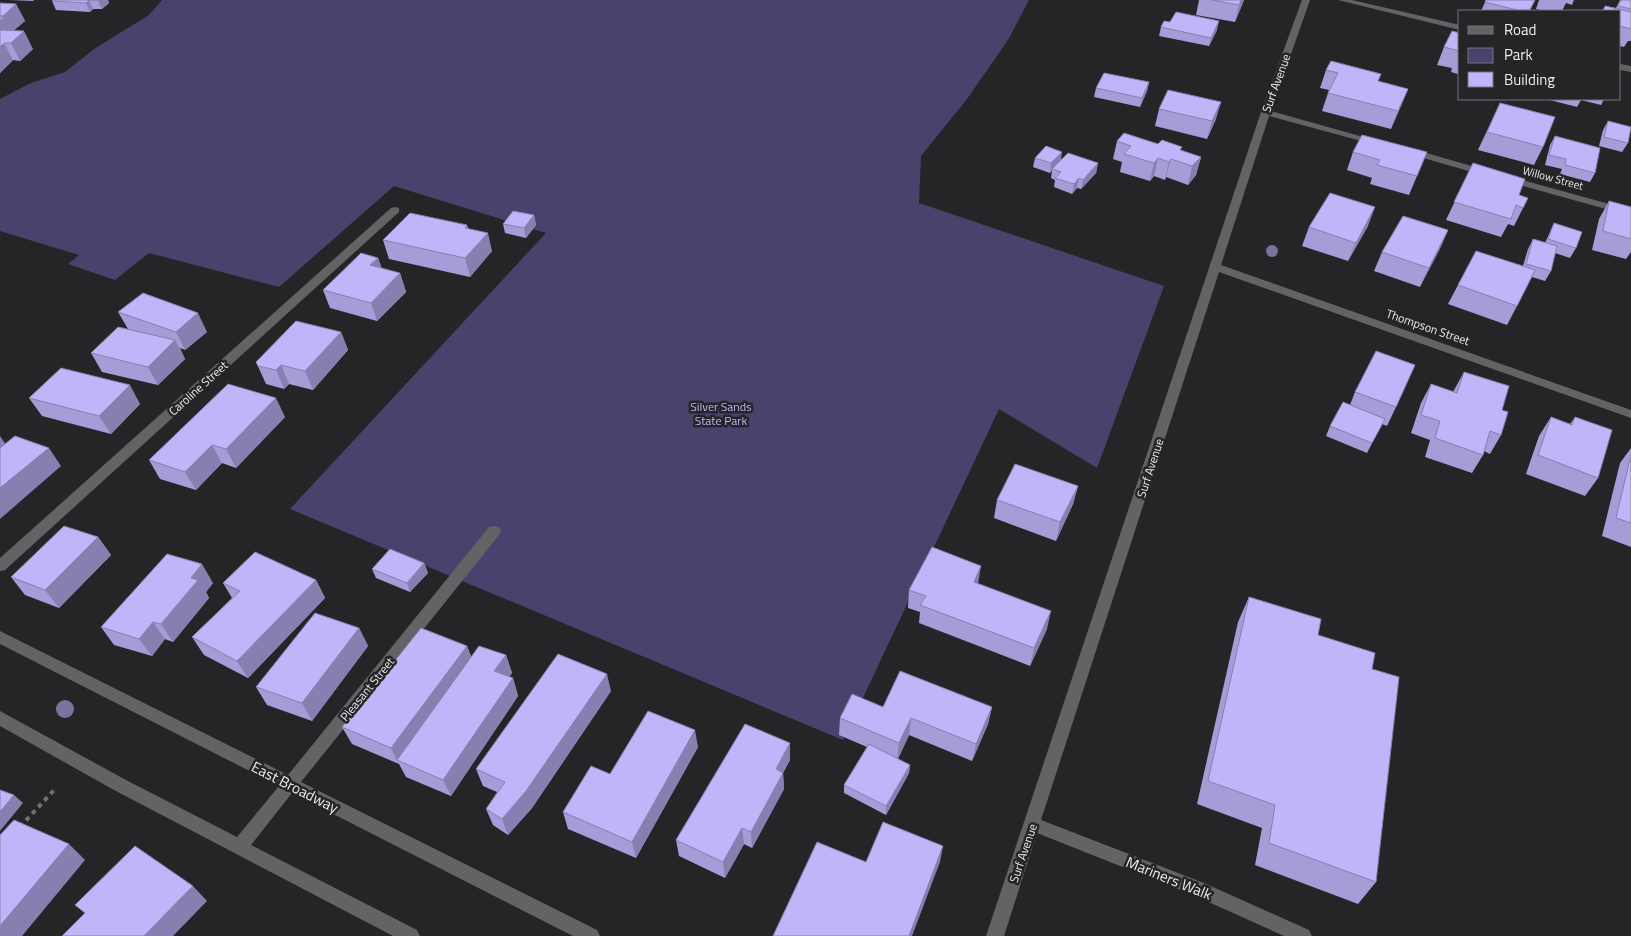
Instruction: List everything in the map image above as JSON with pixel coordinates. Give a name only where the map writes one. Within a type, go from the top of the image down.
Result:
[{"type":"street","name":"Surf Avenue","points":[[995,936],[1266,112],[1306,0]]},
{"type":"street","points":[[1342,0],[1458,28]]},
{"type":"street","name":"Willow Street","points":[[1266,112],[1631,213]]},
{"type":"street","name":"Caroline Street","points":[[0,566],[395,210]]},
{"type":"street","name":"Thompson Street","points":[[1215,267],[1631,414]]},
{"type":"street","name":"Pleasant Street","points":[[239,847],[494,532]]},
{"type":"street","name":"East Broadway","points":[[0,637],[591,936]]},
{"type":"street","points":[[0,718],[239,847],[411,936]]},
{"type":"street","name":"Mariners Walk","points":[[1033,824],[1198,889],[1303,936]]},
{"type":"path","points":[[18,829],[55,789]]},
{"type":"green space","name":"Silver Sands State Park","points":[[162,0],[1029,0],[1008,40],[967,99],[921,156],[919,203],[1164,286],[1097,468],[999,409],[843,740],[290,509],[546,233],[394,186],[279,287],[149,253],[115,280],[68,264],[79,255],[0,231],[0,99],[31,83],[65,72],[94,49],[149,15]]},
{"type":"building","points":[[53,0],[89,0],[86,3]]},
{"type":"building","points":[[1212,0],[1241,0],[1239,5]]},
{"type":"building","points":[[1486,0],[1535,0],[1530,10],[1517,10],[1485,2]]},
{"type":"building","points":[[1621,0],[1631,0],[1631,9],[1618,6]]},
{"type":"building","points":[[0,3],[16,4],[3,16],[0,15]]},
{"type":"building","points":[[1605,6],[1631,12],[1631,29],[1621,26],[1621,10],[1603,10]]},
{"type":"building","points":[[1176,12],[1219,21],[1211,38],[1161,27],[1164,21],[1170,22]]},
{"type":"building","points":[[0,30],[24,31],[11,43],[4,43],[0,47]]},
{"type":"building","points":[[1452,31],[1458,32],[1458,50],[1444,47]]},
{"type":"building","points":[[1331,61],[1381,74],[1378,81],[1408,89],[1398,111],[1328,93],[1338,73],[1326,70]]},
{"type":"building","points":[[1104,73],[1149,82],[1142,98],[1096,88]]},
{"type":"building","points":[[1168,90],[1221,102],[1212,121],[1159,109]]},
{"type":"building","points":[[1500,103],[1555,117],[1543,147],[1487,132]]},
{"type":"building","points":[[1608,121],[1631,127],[1628,143],[1604,137]]},
{"type":"building","points":[[1124,133],[1158,144],[1162,140],[1182,147],[1180,150],[1201,157],[1192,166],[1171,159],[1169,162],[1158,158],[1154,163],[1124,154],[1131,146],[1117,141]]},
{"type":"building","points":[[1362,135],[1427,152],[1417,176],[1377,165],[1380,160],[1353,152]]},
{"type":"building","points":[[1555,136],[1600,148],[1595,173],[1565,165],[1566,159],[1549,155]]},
{"type":"building","points":[[1046,146],[1062,152],[1051,163],[1035,158]]},
{"type":"building","points":[[1068,153],[1098,163],[1083,180],[1079,178],[1074,184],[1055,178],[1061,172],[1052,169]]},
{"type":"building","points":[[1473,163],[1525,179],[1519,195],[1528,198],[1523,208],[1516,205],[1511,219],[1454,202]]},
{"type":"building","points":[[1330,193],[1375,207],[1356,243],[1309,227]]},
{"type":"building","points":[[1609,201],[1631,207],[1631,239],[1603,231]]},
{"type":"building","points":[[513,211],[534,215],[524,228],[503,224]]},
{"type":"building","points":[[410,213],[467,225],[465,228],[488,233],[465,258],[383,240]]},
{"type":"building","points":[[1403,216],[1448,230],[1429,268],[1382,252]]},
{"type":"building","points":[[1554,223],[1582,232],[1576,248],[1548,239]]},
{"type":"building","points":[[1533,239],[1557,246],[1551,271],[1526,264]]},
{"type":"building","points":[[1476,251],[1535,270],[1517,306],[1458,285]]},
{"type":"building","points":[[361,253],[378,258],[370,265],[400,273],[371,303],[323,290]]},
{"type":"building","points":[[143,293],[198,313],[176,332],[118,312]]},
{"type":"building","points":[[296,321],[341,332],[305,371],[281,365],[276,370],[258,366],[256,362]]},
{"type":"building","points":[[118,327],[175,340],[148,367],[91,353]]},
{"type":"building","points":[[1376,351],[1415,365],[1396,407],[1355,392]]},
{"type":"building","points":[[61,368],[130,385],[99,416],[29,398]]},
{"type":"building","points":[[1464,372],[1509,386],[1502,410],[1508,412],[1501,435],[1490,431],[1483,455],[1435,438],[1440,421],[1421,415],[1431,384],[1457,393]]},
{"type":"building","points":[[228,384],[276,398],[226,449],[212,445],[185,472],[149,460]]},
{"type":"building","points":[[1343,402],[1385,419],[1372,443],[1330,426]]},
{"type":"building","points":[[1551,417],[1572,425],[1575,417],[1612,430],[1598,478],[1538,455]]},
{"type":"building","points":[[15,436],[49,448],[0,488],[0,448]]},
{"type":"building","points":[[1631,455],[1631,523],[1616,518]]},
{"type":"building","points":[[1015,464],[1078,486],[1060,522],[997,500]]},
{"type":"building","points":[[64,526],[98,537],[45,590],[11,577]]},
{"type":"building","points":[[932,547],[981,566],[974,582],[1051,611],[1034,648],[920,605],[926,596],[909,590]]},
{"type":"building","points":[[390,549],[424,563],[407,583],[372,569]]},
{"type":"building","points":[[255,552],[316,580],[237,661],[192,637],[240,591],[223,583]]},
{"type":"building","points":[[167,554],[202,564],[191,578],[198,580],[161,624],[153,622],[139,639],[101,627]]},
{"type":"building","points":[[1249,597],[1321,619],[1318,635],[1375,653],[1372,669],[1399,677],[1376,882],[1269,843],[1275,805],[1208,781]]},
{"type":"building","points":[[315,613],[359,628],[302,703],[256,687]]},
{"type":"building","points":[[421,628],[467,646],[391,748],[342,727]]},
{"type":"building","points":[[479,646],[506,655],[494,671],[513,678],[443,780],[397,760]]},
{"type":"building","points":[[558,654],[607,674],[526,791],[502,819],[486,809],[505,782],[476,769]]},
{"type":"building","points":[[900,671],[992,707],[976,744],[911,718],[899,743],[840,718],[852,694],[883,707]]},
{"type":"building","points":[[648,711],[695,730],[632,842],[563,812],[591,766],[610,774]]},
{"type":"building","points":[[745,724],[790,743],[776,769],[783,773],[751,832],[742,828],[723,862],[676,840]]},
{"type":"building","points":[[869,744],[910,765],[886,806],[844,785]]},
{"type":"building","points":[[0,790],[14,795],[0,812]]},
{"type":"building","points":[[14,820],[69,844],[0,926],[0,835]]},
{"type":"building","points":[[883,822],[943,846],[909,936],[773,936],[817,842],[866,862]]},
{"type":"building","points":[[135,846],[193,886],[144,936],[62,936],[85,913],[75,905]]}]
